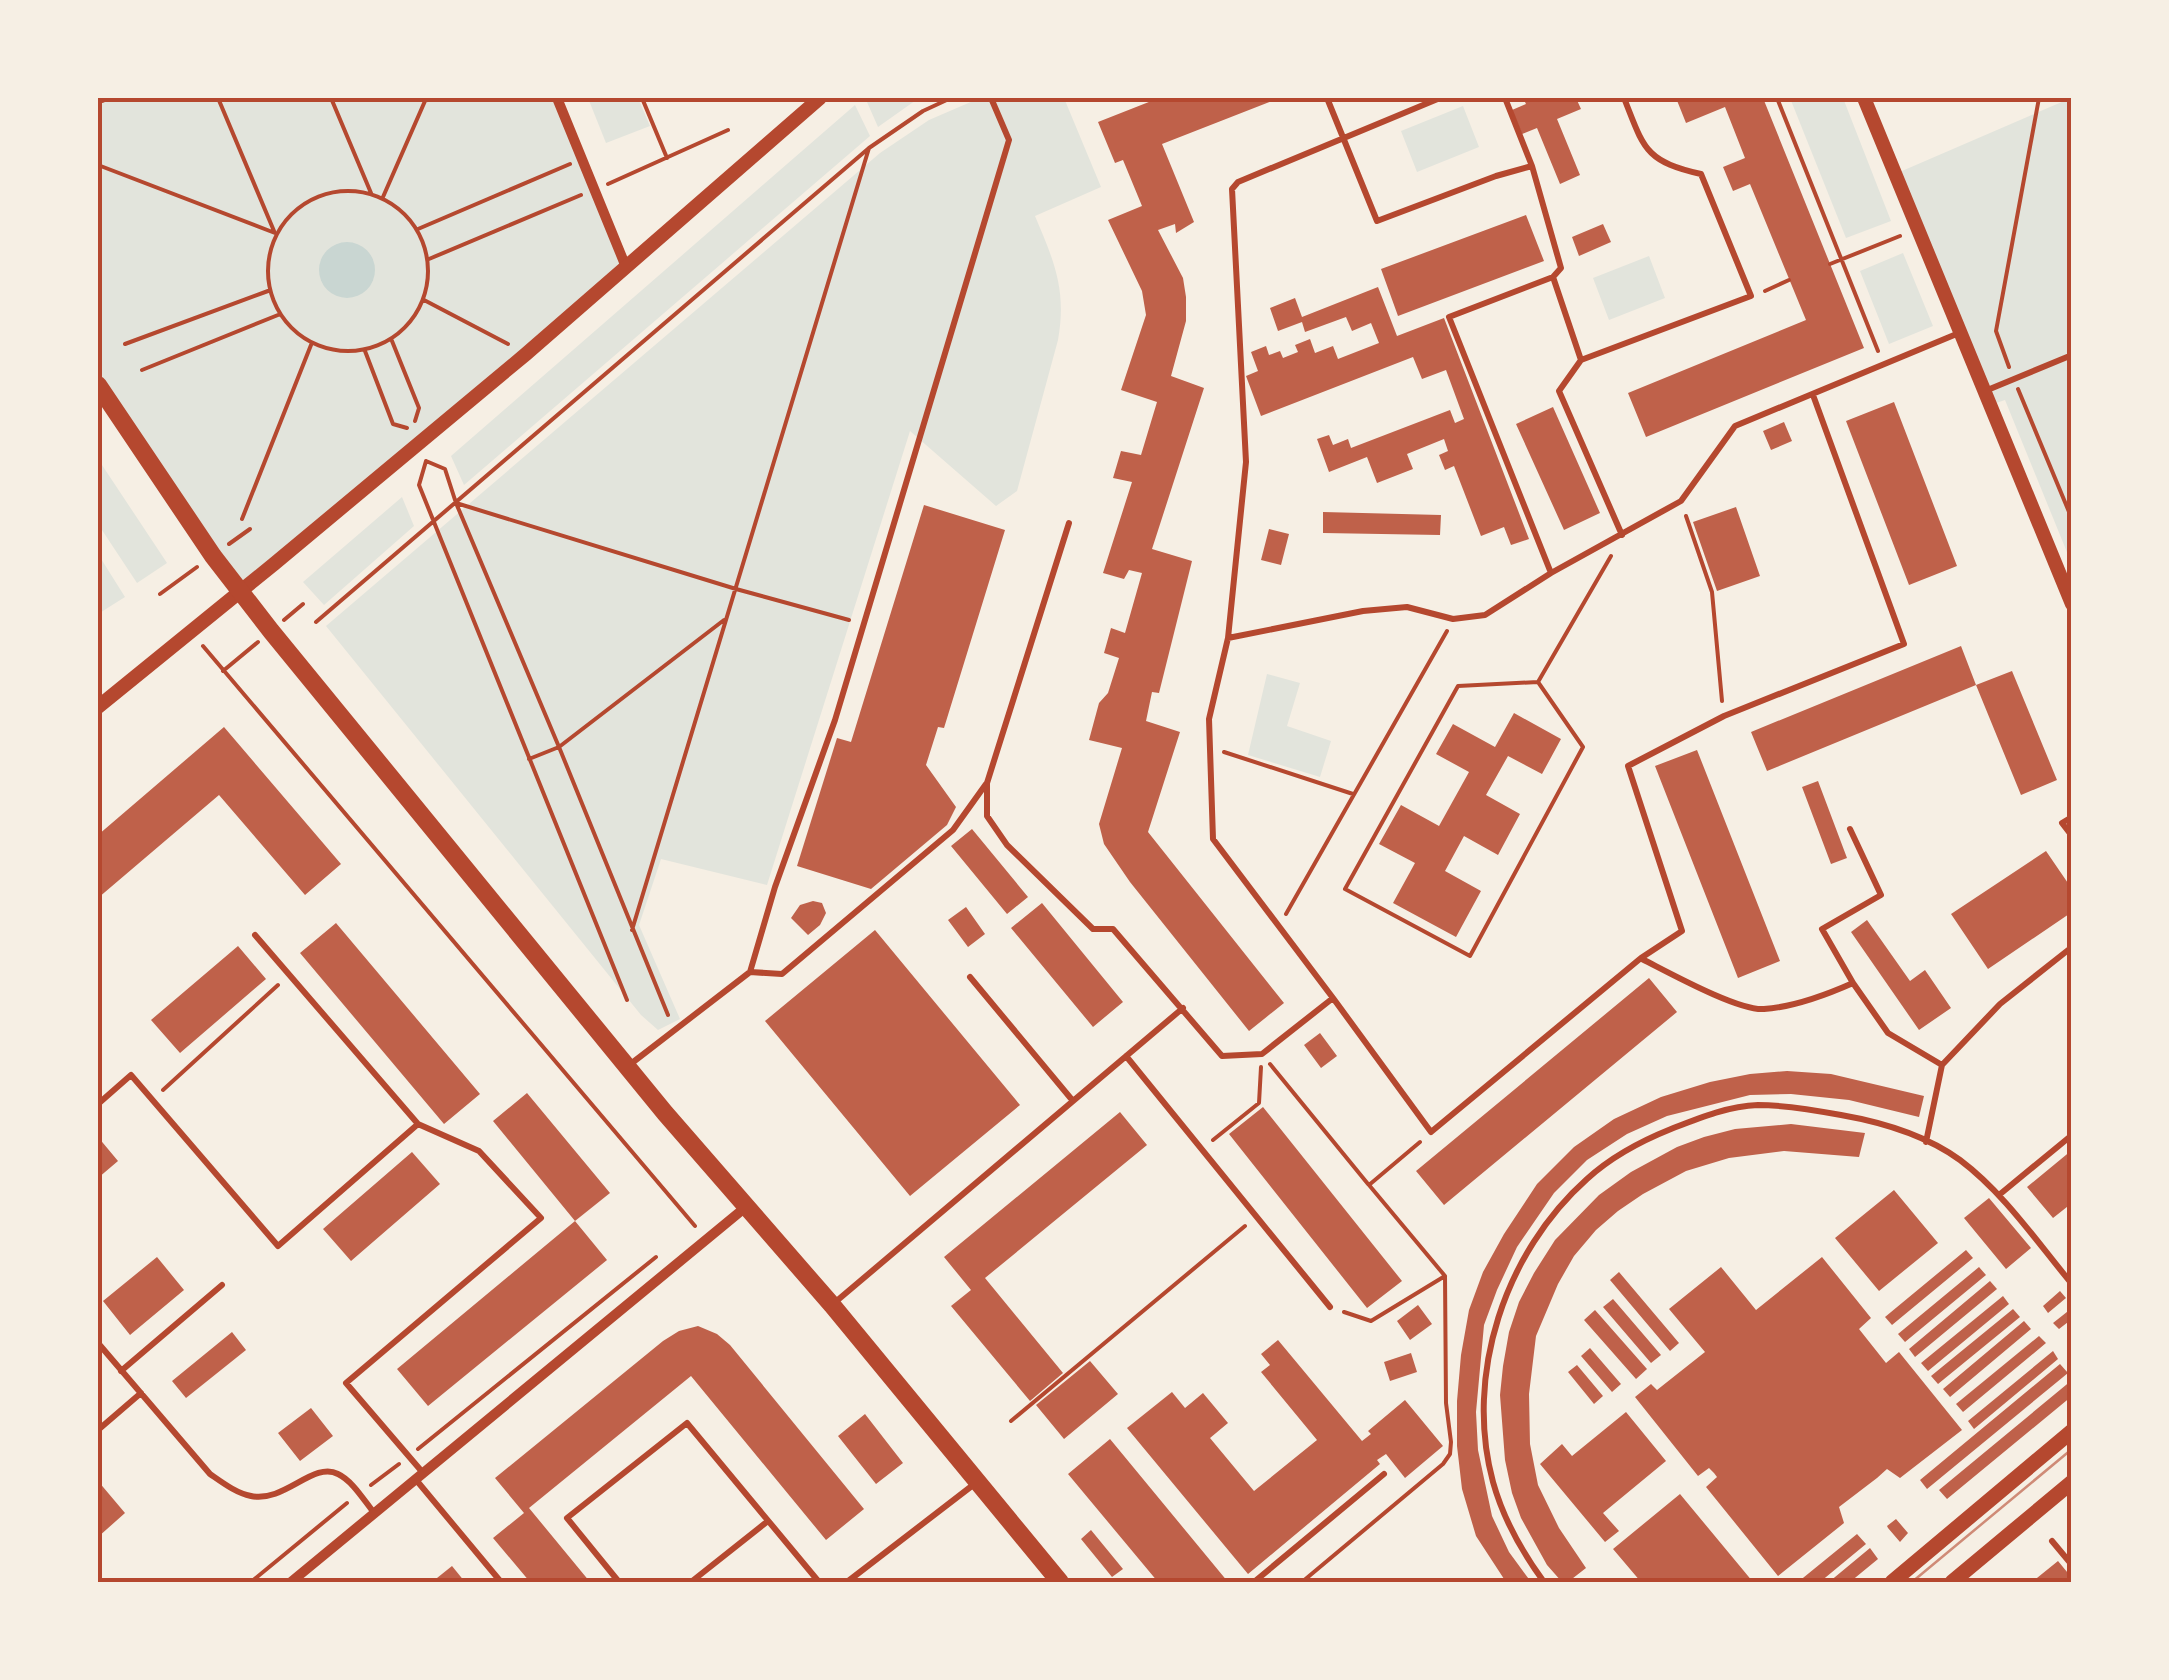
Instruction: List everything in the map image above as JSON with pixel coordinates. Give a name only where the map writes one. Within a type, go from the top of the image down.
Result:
[{"type":"main road","points":[[98,385],[240,592],[627,1066],[832,1305],[1060,1582]]},
{"type":"main road","points":[[1892,1582],[2072,1432]]},
{"type":"main road","points":[[1952,1582],[2072,1482]]},
{"type":"street","points":[[557,98],[626,267]]},
{"type":"street","points":[[98,707],[526,354],[820,98]]},
{"type":"street","points":[[1864,98],[2072,604]]},
{"type":"street","points":[[291,1582],[747,1206]]},
{"type":"lane","points":[[627,1066],[750,972],[774,887],[836,720],[1009,140],[991,98]]},
{"type":"lane","points":[[1327,98],[1377,221],[1532,166]]},
{"type":"lane","points":[[1440,98],[1238,182],[1232,189],[1246,462],[1228,638],[1209,719],[1213,839],[1431,1132],[1641,958],[1682,930],[1628,766],[1724,716],[1904,644],[1813,394]]},
{"type":"lane","points":[[1505,98],[1532,166],[1562,268],[1553,276],[1449,317],[1551,572]]},
{"type":"lane","points":[[1622,535],[1559,391],[1582,360],[1751,296],[1701,174],[1671,167],[1644,147],[1624,98]]},
{"type":"lane","points":[[1553,276],[1582,360]]},
{"type":"lane","points":[[1228,638],[1392,608],[1407,607],[1453,619],[1485,615],[1551,572],[1681,501],[1734,426],[1960,333]]},
{"type":"lane","points":[[1984,391],[2072,355]]},
{"type":"lane","points":[[1069,523],[987,783],[987,816],[1007,845],[1093,929],[1113,929],[1222,1056],[1262,1054],[1333,998]]},
{"type":"lane","points":[[750,972],[782,974],[953,830],[987,783]]},
{"type":"lane","points":[[2072,817],[2062,823],[2072,836]]},
{"type":"lane","points":[[1850,829],[1880,895],[1822,929],[1888,1033],[1942,1065]]},
{"type":"lane","points":[[255,935],[418,1124],[479,1151],[541,1218],[346,1383],[409,1456],[420,1478],[501,1582]]},
{"type":"lane","points":[[1926,1142],[1942,1065],[2000,1004],[2072,947]]},
{"type":"lane","points":[[1641,958],[1711,994],[1760,1010],[1824,995],[1853,983]]},
{"type":"lane","points":[[970,977],[1073,1101]]},
{"type":"lane","points":[[832,1305],[1184,1008]]},
{"type":"lane","points":[[1126,1056],[1330,1307]]},
{"type":"lane","points":[[98,1104],[131,1075],[278,1246],[418,1124]]},
{"type":"lane","points":[[1544,1582],[1506,1518],[1493,1482],[1483,1405],[1491,1341],[1514,1275],[1558,1209],[1587,1178],[1648,1138],[1726,1110],[1758,1106],[1812,1109],[1876,1122],[1959,1159],[1999,1195],[2072,1284]]},
{"type":"lane","points":[[1999,1195],[2072,1135]]},
{"type":"lane","points":[[121,1371],[222,1284]]},
{"type":"lane","points":[[98,1344],[210,1474],[240,1492],[263,1498],[294,1488],[308,1476],[326,1471],[338,1474],[374,1514]]},
{"type":"lane","points":[[98,1430],[142,1393]]},
{"type":"lane","points":[[620,1582],[567,1518],[687,1424],[819,1582]]},
{"type":"lane","points":[[1254,1582],[1384,1474]]},
{"type":"lane","points":[[848,1582],[978,1482]]},
{"type":"lane","points":[[691,1582],[768,1522]]},
{"type":"lane","points":[[2052,1541],[2072,1564]]},
{"type":"path","points":[[218,98],[275,233],[268,292],[278,315],[311,345],[365,351],[392,340],[424,300],[428,259],[418,229],[383,197],[334,191],[300,205],[275,233]]},
{"type":"path","points":[[331,98],[371,193]]},
{"type":"path","points":[[383,197],[426,100],[432,98]]},
{"type":"path","points":[[642,98],[666,158]]},
{"type":"path","points":[[316,622],[869,148],[923,111],[951,98]]},
{"type":"path","points":[[1777,98],[1883,364]]},
{"type":"path","points":[[2039,98],[1996,331],[2072,519]]},
{"type":"path","points":[[632,930],[869,148]]},
{"type":"path","points":[[418,229],[582,158]]},
{"type":"path","points":[[98,165],[275,233]]},
{"type":"path","points":[[1830,264],[1918,229]]},
{"type":"path","points":[[1751,296],[1789,280]]},
{"type":"path","points":[[125,344],[268,292]]},
{"type":"path","points":[[424,300],[526,354]]},
{"type":"path","points":[[142,370],[278,315]]},
{"type":"path","points":[[365,351],[393,424],[412,430],[419,408],[392,340]]},
{"type":"path","points":[[242,519],[311,345]]},
{"type":"path","points":[[627,1000],[420,486],[426,461],[444,469],[674,1031]]},
{"type":"path","points":[[1681,501],[1712,592],[1724,716]]},
{"type":"path","points":[[456,504],[865,624]]},
{"type":"path","points":[[1538,682],[1622,535]]},
{"type":"path","points":[[160,594],[183,577]]},
{"type":"path","points":[[529,758],[559,746],[727,617]]},
{"type":"path","points":[[1279,927],[1453,619]]},
{"type":"path","points":[[205,649],[708,1241]]},
{"type":"path","points":[[1538,682],[1583,747],[1470,956],[1346,889],[1458,686],[1538,682]]},
{"type":"path","points":[[1210,747],[1354,794]]},
{"type":"path","points":[[152,1100],[289,974]]},
{"type":"path","points":[[1202,1150],[1260,1103],[1262,1054]]},
{"type":"path","points":[[1262,1054],[1445,1276],[1450,1454],[1302,1582]]},
{"type":"path","points":[[1369,1185],[1431,1132]]},
{"type":"path","points":[[1010,1422],[1256,1217]]},
{"type":"path","points":[[251,1582],[665,1250]]},
{"type":"path","points":[[1330,1307],[1371,1321],[1445,1276]]},
{"type":"shaded area","points":[[557,98],[626,267],[240,591],[98,385],[98,99]]},
{"type":"shaded area","points":[[588,98],[638,98],[650,126],[606,143]]},
{"type":"shaded area","points":[[872,98],[919,98],[878,127],[867,102]]},
{"type":"shaded area","points":[[980,98],[1064,98],[1101,187],[1035,216],[1057,276],[1060,322],[1017,491],[996,506],[910,431],[767,885],[661,859],[639,925],[680,1019],[658,1030],[641,1015],[326,626],[880,153],[929,120]]},
{"type":"shaded area","points":[[1790,98],[1843,98],[1891,221],[1846,238]]},
{"type":"shaded area","points":[[2071,98],[2071,562],[2005,400],[1990,405],[1895,174]]},
{"type":"shaded area","points":[[855,105],[870,136],[464,485],[451,456]]},
{"type":"shaded area","points":[[1463,106],[1479,147],[1417,172],[1401,131]]},
{"type":"shaded area","points":[[347,242],[367,250],[375,270],[367,290],[347,298],[327,290],[319,270],[327,250]]},
{"type":"shaded area","points":[[1903,253],[1933,326],[1889,344],[1860,271]]},
{"type":"shaded area","points":[[1649,256],[1665,298],[1609,320],[1593,278]]},
{"type":"shaded area","points":[[98,459],[167,563],[137,583],[98,524]]},
{"type":"shaded area","points":[[402,497],[414,526],[324,605],[303,582]]},
{"type":"shaded area","points":[[98,554],[125,597],[98,614]]},
{"type":"shaded area","points":[[1267,674],[1300,683],[1287,726],[1331,741],[1320,777],[1248,755]]},
{"type":"building","points":[[1159,98],[1280,98],[1162,144],[1194,222],[1176,233],[1175,224],[1158,230],[1183,278],[1186,297],[1186,321],[1171,376],[1204,388],[1152,549],[1192,561],[1159,693],[1152,692],[1146,721],[1180,732],[1148,832],[1284,1003],[1249,1031],[1104,844],[1099,824],[1122,748],[1089,740],[1099,703],[1108,693],[1119,658],[1104,653],[1111,628],[1125,633],[1142,573],[1129,570],[1124,579],[1103,573],[1132,482],[1113,478],[1121,451],[1141,455],[1157,402],[1121,390],[1146,315],[1142,291],[1108,220],[1142,206],[1123,160],[1115,163],[1098,122]]},
{"type":"building","points":[[1523,98],[1576,98],[1581,109],[1557,119],[1580,175],[1560,184],[1537,128],[1522,134],[1512,110],[1526,104]]},
{"type":"building","points":[[1676,98],[1763,98],[1864,348],[1646,437],[1628,393],[1806,320],[1750,184],[1733,191],[1723,167],[1745,158],[1725,107],[1686,123]]},
{"type":"building","points":[[1526,215],[1544,261],[1398,316],[1381,269]]},
{"type":"building","points":[[1603,224],[1611,242],[1579,256],[1572,237]]},
{"type":"building","points":[[1378,287],[1397,336],[1444,318],[1529,539],[1511,545],[1504,527],[1481,536],[1454,466],[1445,470],[1439,455],[1448,451],[1444,439],[1407,454],[1413,469],[1377,483],[1367,457],[1329,472],[1317,439],[1329,435],[1333,445],[1348,439],[1351,448],[1450,410],[1455,423],[1464,419],[1446,370],[1422,379],[1413,357],[1261,416],[1246,376],[1258,371],[1251,352],[1266,346],[1269,355],[1280,351],[1283,358],[1298,352],[1295,345],[1310,339],[1315,353],[1333,346],[1338,359],[1379,343],[1371,323],[1352,331],[1346,317],[1305,332],[1302,322],[1278,331],[1270,308],[1295,298],[1302,317]]},
{"type":"building","points":[[1894,402],[1957,566],[1909,585],[1846,421]]},
{"type":"building","points":[[1553,407],[1600,513],[1564,530],[1516,424]]},
{"type":"building","points":[[1784,422],[1792,441],[1771,450],[1763,431]]},
{"type":"building","points":[[924,505],[1005,530],[944,728],[938,727],[926,765],[956,807],[947,825],[871,889],[797,866],[837,738],[851,742]]},
{"type":"building","points":[[1736,507],[1760,576],[1717,591],[1693,522]]},
{"type":"building","points":[[1323,512],[1441,515],[1440,535],[1323,533]]},
{"type":"building","points":[[1269,529],[1289,534],[1281,565],[1261,560]]},
{"type":"building","points":[[1961,646],[1976,685],[1767,771],[1751,732]]},
{"type":"building","points":[[2012,671],[2057,780],[2021,795],[1976,685]]},
{"type":"building","points":[[1514,713],[1561,739],[1542,774],[1508,756],[1486,795],[1520,814],[1498,855],[1464,836],[1445,871],[1481,891],[1456,937],[1393,903],[1415,863],[1379,844],[1401,805],[1439,826],[1469,772],[1436,754],[1453,724],[1495,747]]},
{"type":"building","points":[[224,727],[341,864],[305,895],[219,795],[98,898],[98,835]]},
{"type":"building","points":[[1697,750],[1780,961],[1738,978],[1655,766]]},
{"type":"building","points":[[1818,781],[1847,858],[1831,864],[1802,787]]},
{"type":"building","points":[[972,829],[1028,897],[1007,914],[951,846]]},
{"type":"building","points":[[2046,851],[2072,889],[2072,912],[1988,969],[1951,914]]},
{"type":"building","points":[[822,903],[826,913],[808,935],[791,918],[800,905]]},
{"type":"building","points":[[1042,903],[1123,1002],[1093,1027],[1011,928]]},
{"type":"building","points":[[966,907],[985,934],[968,947],[948,920]]},
{"type":"building","points":[[1867,920],[1910,981],[1925,970],[1951,1008],[1919,1030],[1851,932]]},
{"type":"building","points":[[336,923],[480,1094],[444,1124],[300,953]]},
{"type":"building","points":[[875,930],[1020,1105],[910,1196],[765,1021]]},
{"type":"building","points":[[238,946],[266,979],[180,1053],[151,1020]]},
{"type":"building","points":[[1649,978],[1677,1012],[1444,1205],[1416,1171]]},
{"type":"building","points":[[1320,1033],[1337,1056],[1321,1068],[1304,1045]]},
{"type":"building","points":[[1787,1071],[1831,1074],[1924,1096],[1919,1117],[1849,1100],[1791,1094],[1750,1095],[1667,1116],[1627,1134],[1587,1160],[1554,1193],[1517,1247],[1484,1325],[1476,1412],[1478,1450],[1492,1516],[1509,1552],[1531,1582],[1506,1582],[1476,1536],[1462,1489],[1457,1446],[1461,1355],[1469,1310],[1483,1272],[1537,1184],[1574,1147],[1614,1119],[1661,1097],[1710,1082]]},
{"type":"building","points":[[527,1093],[610,1193],[575,1221],[493,1121]]},
{"type":"building","points":[[1263,1107],[1402,1281],[1367,1308],[1229,1134]]},
{"type":"building","points":[[1120,1112],[1147,1145],[985,1278],[1063,1373],[1030,1401],[951,1306],[971,1290],[944,1257]]},
{"type":"building","points":[[1791,1124],[1865,1133],[1859,1157],[1784,1151],[1729,1158],[1686,1171],[1643,1194],[1596,1230],[1574,1256],[1558,1284],[1536,1336],[1529,1394],[1530,1444],[1538,1485],[1559,1528],[1586,1568],[1568,1582],[1562,1582],[1547,1565],[1521,1518],[1505,1460],[1500,1395],[1509,1332],[1519,1302],[1555,1240],[1599,1195],[1631,1172],[1704,1137],[1735,1129]]},
{"type":"building","points":[[98,1137],[118,1161],[98,1178]]},
{"type":"building","points":[[2072,1150],[2072,1203],[2053,1218],[2027,1187]]},
{"type":"building","points":[[412,1152],[440,1184],[351,1261],[323,1229]]},
{"type":"building","points":[[1894,1190],[1938,1243],[1879,1291],[1835,1238]]},
{"type":"building","points":[[1989,1198],[2031,1248],[2006,1269],[1964,1218]]},
{"type":"building","points":[[575,1221],[607,1260],[428,1406],[397,1369]]},
{"type":"building","points":[[1966,1250],[1973,1258],[1892,1325],[1885,1317]]},
{"type":"building","points":[[157,1257],[184,1290],[130,1335],[103,1301]]},
{"type":"building","points":[[1822,1257],[1871,1318],[1859,1329],[1886,1363],[1899,1352],[1962,1430],[1900,1478],[1887,1469],[1839,1507],[1844,1523],[1778,1576],[1706,1487],[1717,1477],[1714,1473],[1709,1468],[1698,1476],[1635,1397],[1651,1384],[1657,1390],[1705,1352],[1669,1309],[1721,1267],[1756,1310]]},
{"type":"building","points":[[1979,1267],[1986,1275],[1905,1342],[1898,1334]]},
{"type":"building","points":[[1619,1272],[1679,1343],[1670,1351],[1610,1280]]},
{"type":"building","points":[[1990,1281],[1997,1289],[1915,1357],[1909,1349]]},
{"type":"building","points":[[2060,1291],[2066,1298],[2048,1313],[2043,1306]]},
{"type":"building","points":[[2003,1296],[2009,1304],[1928,1371],[1921,1363]]},
{"type":"building","points":[[1613,1299],[1661,1355],[1651,1363],[1603,1307]]},
{"type":"building","points":[[1418,1305],[1432,1324],[1410,1340],[1397,1321]]},
{"type":"building","points":[[2072,1308],[2072,1319],[2059,1329],[2053,1323]]},
{"type":"building","points":[[2013,1309],[2020,1317],[1938,1384],[1931,1376]]},
{"type":"building","points":[[1595,1310],[1647,1369],[1636,1379],[1584,1320]]},
{"type":"building","points":[[2024,1321],[2031,1329],[1950,1397],[1943,1389]]},
{"type":"building","points":[[698,1326],[730,1345],[864,1509],[826,1540],[691,1376],[529,1508],[590,1582],[530,1582],[493,1538],[524,1513],[495,1478],[663,1341]]},
{"type":"building","points":[[232,1332],[246,1350],[186,1398],[172,1381]]},
{"type":"building","points":[[2039,1336],[2046,1343],[1963,1412],[1956,1404]]},
{"type":"building","points":[[1278,1340],[1362,1441],[1371,1434],[1368,1431],[1405,1400],[1443,1446],[1405,1478],[1386,1454],[1377,1460],[1380,1464],[1248,1574],[1127,1428],[1172,1392],[1185,1408],[1203,1393],[1228,1423],[1210,1438],[1254,1491],[1317,1440],[1261,1372],[1270,1365],[1261,1354]]},
{"type":"building","points":[[1590,1348],[1621,1384],[1612,1392],[1581,1356]]},
{"type":"building","points":[[2053,1351],[2058,1359],[1974,1429],[1968,1421]]},
{"type":"building","points":[[1411,1353],[1417,1372],[1390,1381],[1384,1362]]},
{"type":"building","points":[[1090,1361],[1118,1394],[1064,1439],[1036,1405]]},
{"type":"building","points":[[2060,1364],[2068,1373],[1927,1489],[1920,1480]]},
{"type":"building","points":[[1577,1365],[1603,1396],[1594,1404],[1568,1372]]},
{"type":"building","points":[[2072,1380],[2072,1396],[1947,1499],[1939,1490]]},
{"type":"building","points":[[311,1408],[333,1436],[300,1461],[278,1433]]},
{"type":"building","points":[[1626,1412],[1666,1461],[1603,1513],[1619,1531],[1605,1542],[1540,1464],[1562,1444],[1572,1456]]},
{"type":"building","points":[[865,1414],[903,1463],[876,1484],[838,1436]]},
{"type":"building","points":[[1110,1439],[1228,1582],[1158,1582],[1068,1474]]},
{"type":"building","points":[[98,1481],[125,1513],[98,1537]]},
{"type":"building","points":[[1680,1494],[1753,1582],[1641,1582],[1613,1549]]},
{"type":"building","points":[[1896,1519],[1908,1533],[1900,1542],[1887,1526]]},
{"type":"building","points":[[1091,1530],[1123,1569],[1112,1577],[1081,1539]]},
{"type":"building","points":[[1857,1534],[1866,1544],[1820,1582],[1798,1582]]},
{"type":"building","points":[[1870,1548],[1878,1559],[1850,1582],[1829,1582]]},
{"type":"building","points":[[2058,1561],[2072,1582],[2032,1582]]},
{"type":"building","points":[[452,1566],[465,1582],[432,1582]]},
{"type":"tram line","points":[[1912,1582],[2072,1449]]}]
